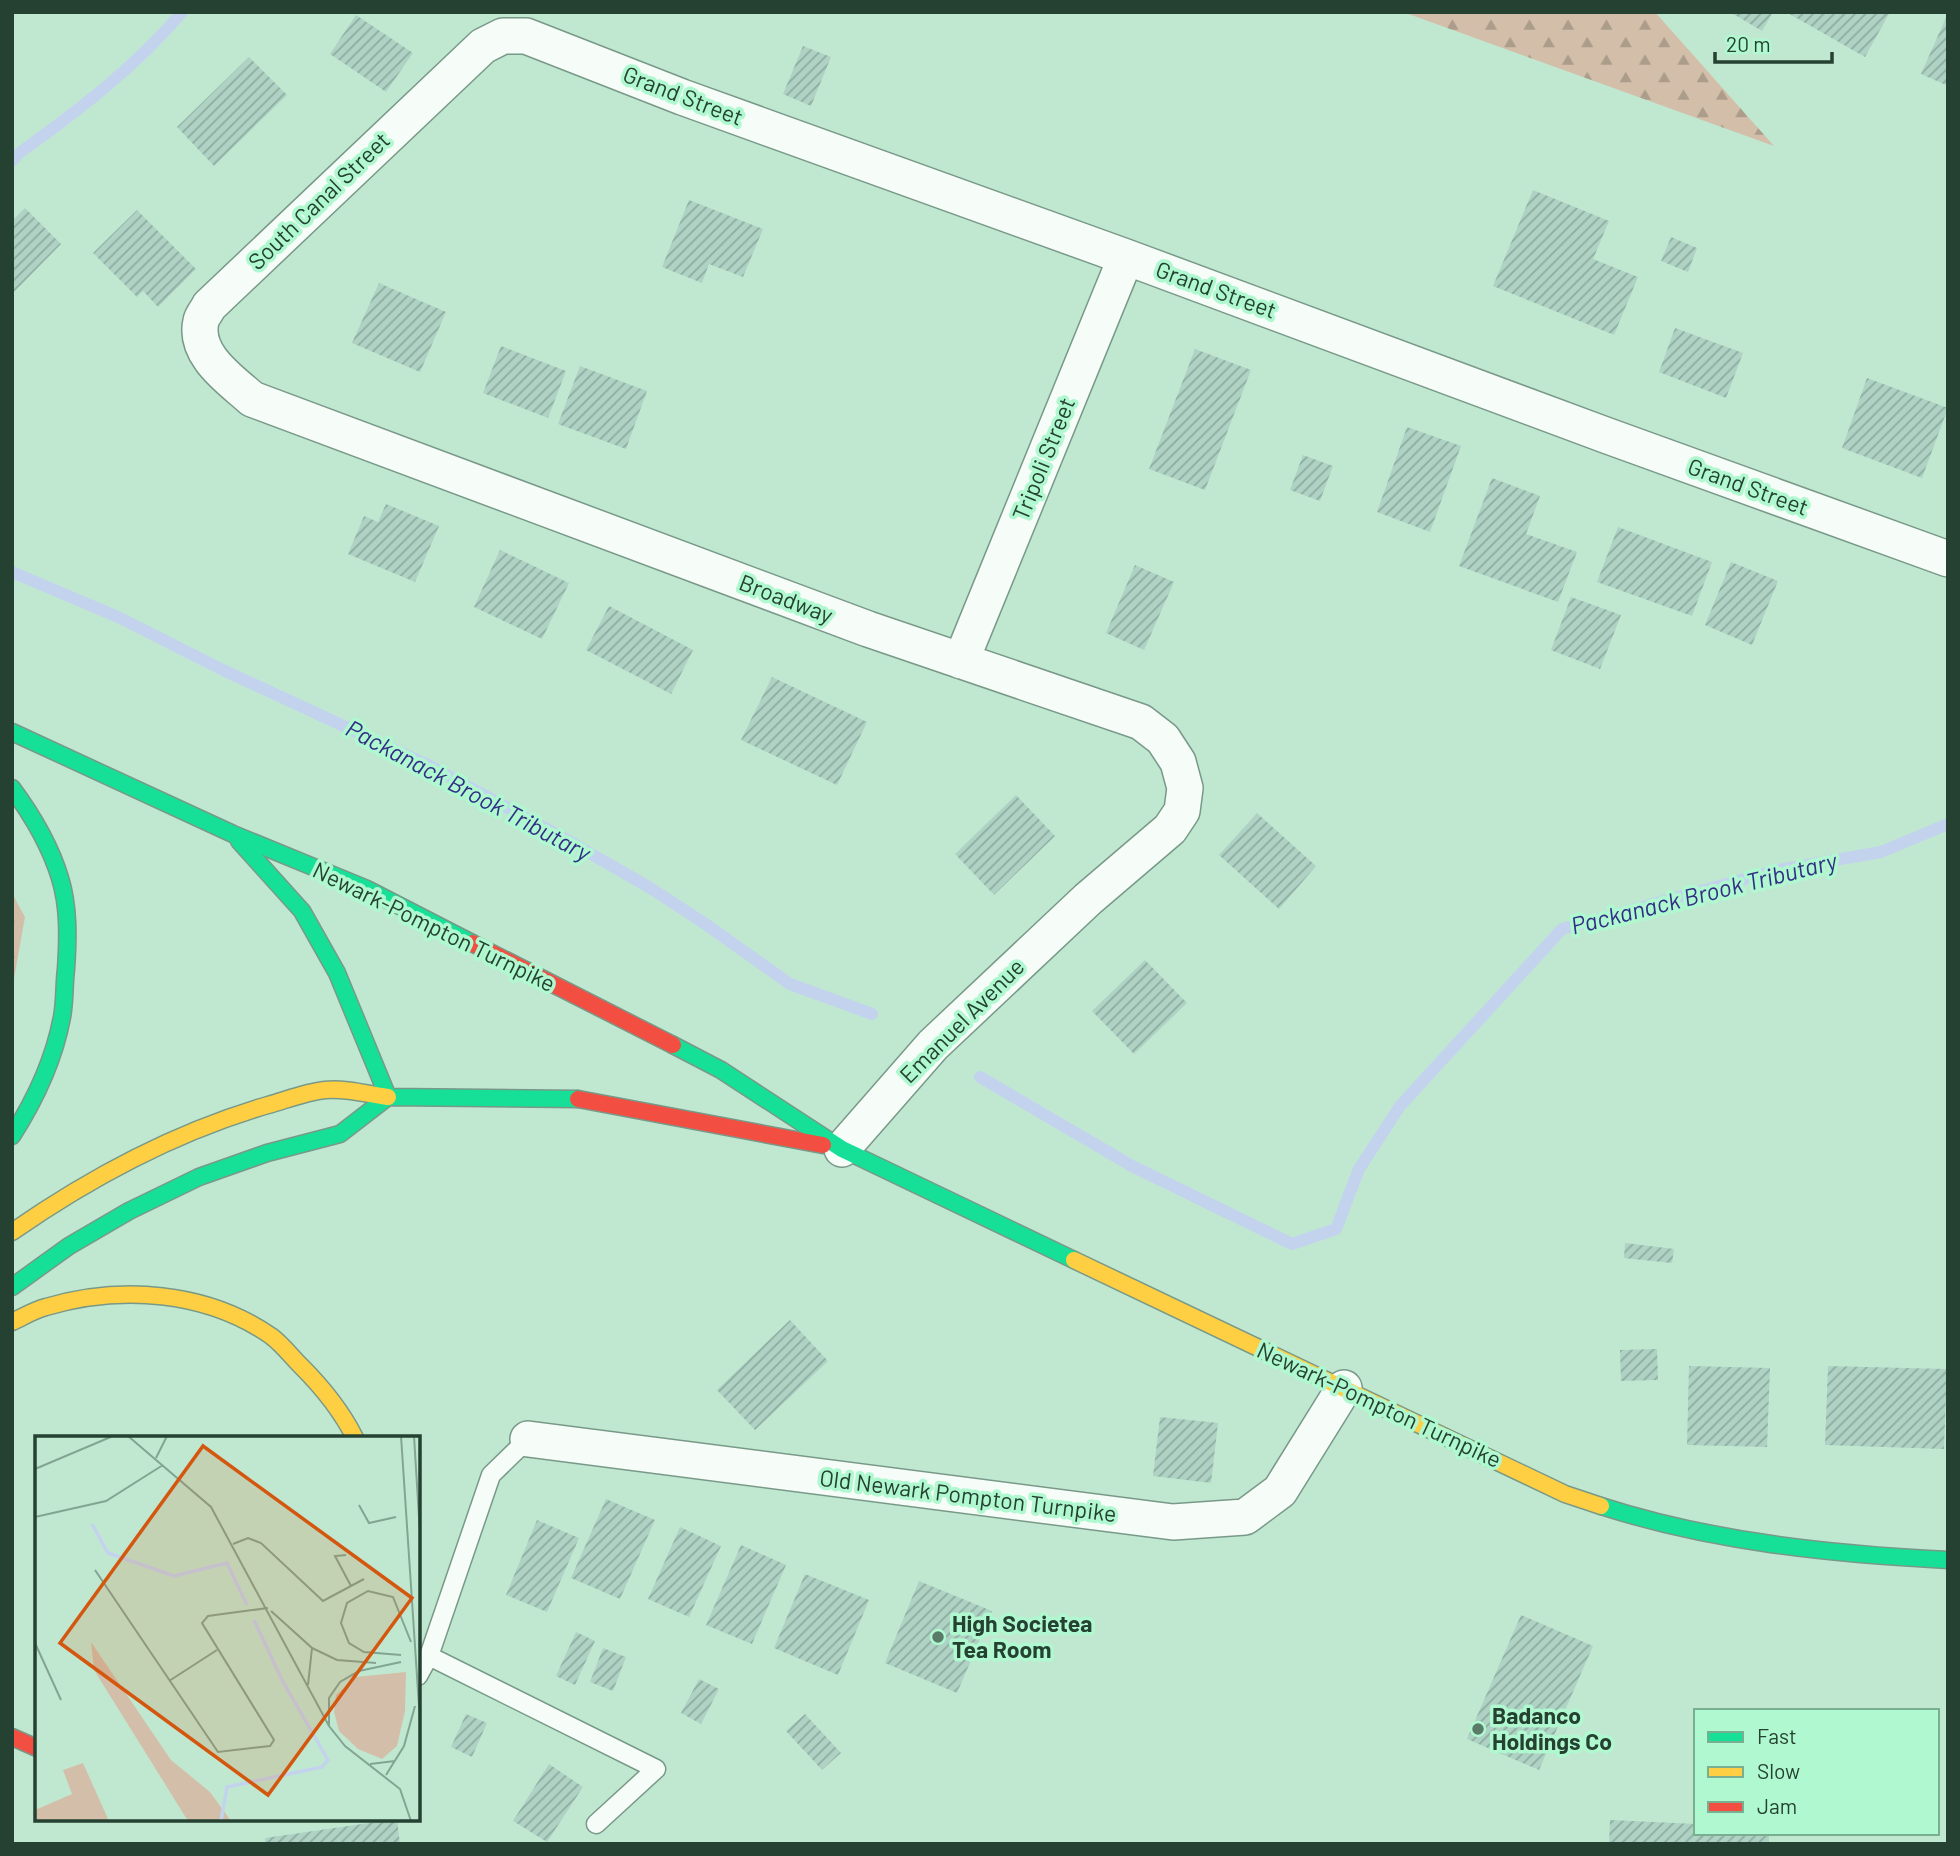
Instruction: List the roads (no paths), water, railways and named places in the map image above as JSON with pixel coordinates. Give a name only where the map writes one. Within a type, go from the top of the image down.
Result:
[{"type":"main road","name":"Newark-Pompton Turnpike","points":[[12,732],[233,834],[367,889],[721,1070],[842,1149],[1565,1494],[1640,1518],[1712,1534],[1800,1548],[1905,1559],[1948,1560]]},
{"type":"main road","points":[[12,788],[26,807],[58,869],[65,900],[68,938],[62,1016],[52,1055],[39,1090],[12,1136]]},
{"type":"main road","points":[[12,1287],[69,1246],[129,1211],[210,1173],[267,1153],[340,1134],[388,1097],[337,973],[302,911],[233,834]]},
{"type":"main road","name":"Newark-Pompton Turnpike","points":[[12,1232],[45,1209],[111,1171],[181,1137],[256,1108],[328,1090],[388,1097],[578,1099],[842,1149]]},
{"type":"main road","points":[[12,1322],[45,1307],[100,1296],[141,1294],[180,1297],[243,1319],[272,1338],[320,1385],[343,1414],[354,1436]]},
{"type":"main road","points":[[12,1737],[35,1747]]},
{"type":"street","name":"Grand Street","points":[[483,46],[503,36],[526,36],[682,97],[1948,559]]},
{"type":"street","name":"South Canal Street","points":[[222,371],[211,362],[202,342],[201,322],[209,306],[483,46]]},
{"type":"street","name":"Tripoli Street","points":[[961,661],[1126,257]]},
{"type":"street","name":"Broadway","points":[[222,371],[253,399],[868,629],[1141,722],[1163,739],[1178,762],[1185,788],[1182,811],[1170,829],[1088,899]]},
{"type":"street","name":"Emanuel Avenue","points":[[842,1149],[933,1045],[1088,899]]},
{"type":"street","name":"Old Newark Pompton Turnpike","points":[[528,1438],[1173,1522],[1245,1517],[1280,1492],[1344,1388]]},
{"type":"lane","points":[[420,1672],[429,1656],[491,1475],[528,1438]]},
{"type":"lane","points":[[429,1656],[656,1769],[596,1824]]},
{"type":"waterway","name":"Packanack Brook Tributary","points":[[12,161],[125,70],[182,12]]},
{"type":"waterway","name":"Packanack Brook Tributary","points":[[12,572],[118,617],[225,671],[430,766],[652,889],[790,984],[872,1014]]},
{"type":"waterway","name":"Packanack Brook Tributary","points":[[980,1077],[1132,1166],[1292,1244],[1336,1229],[1359,1169],[1400,1106],[1562,929],[1778,870],[1881,852],[1948,824]]},
{"type":"place","name":"High Societea Tea Room","points":[[938,1637]]},
{"type":"place","name":"Badanco Holdings Co","points":[[1478,1729]]}]
